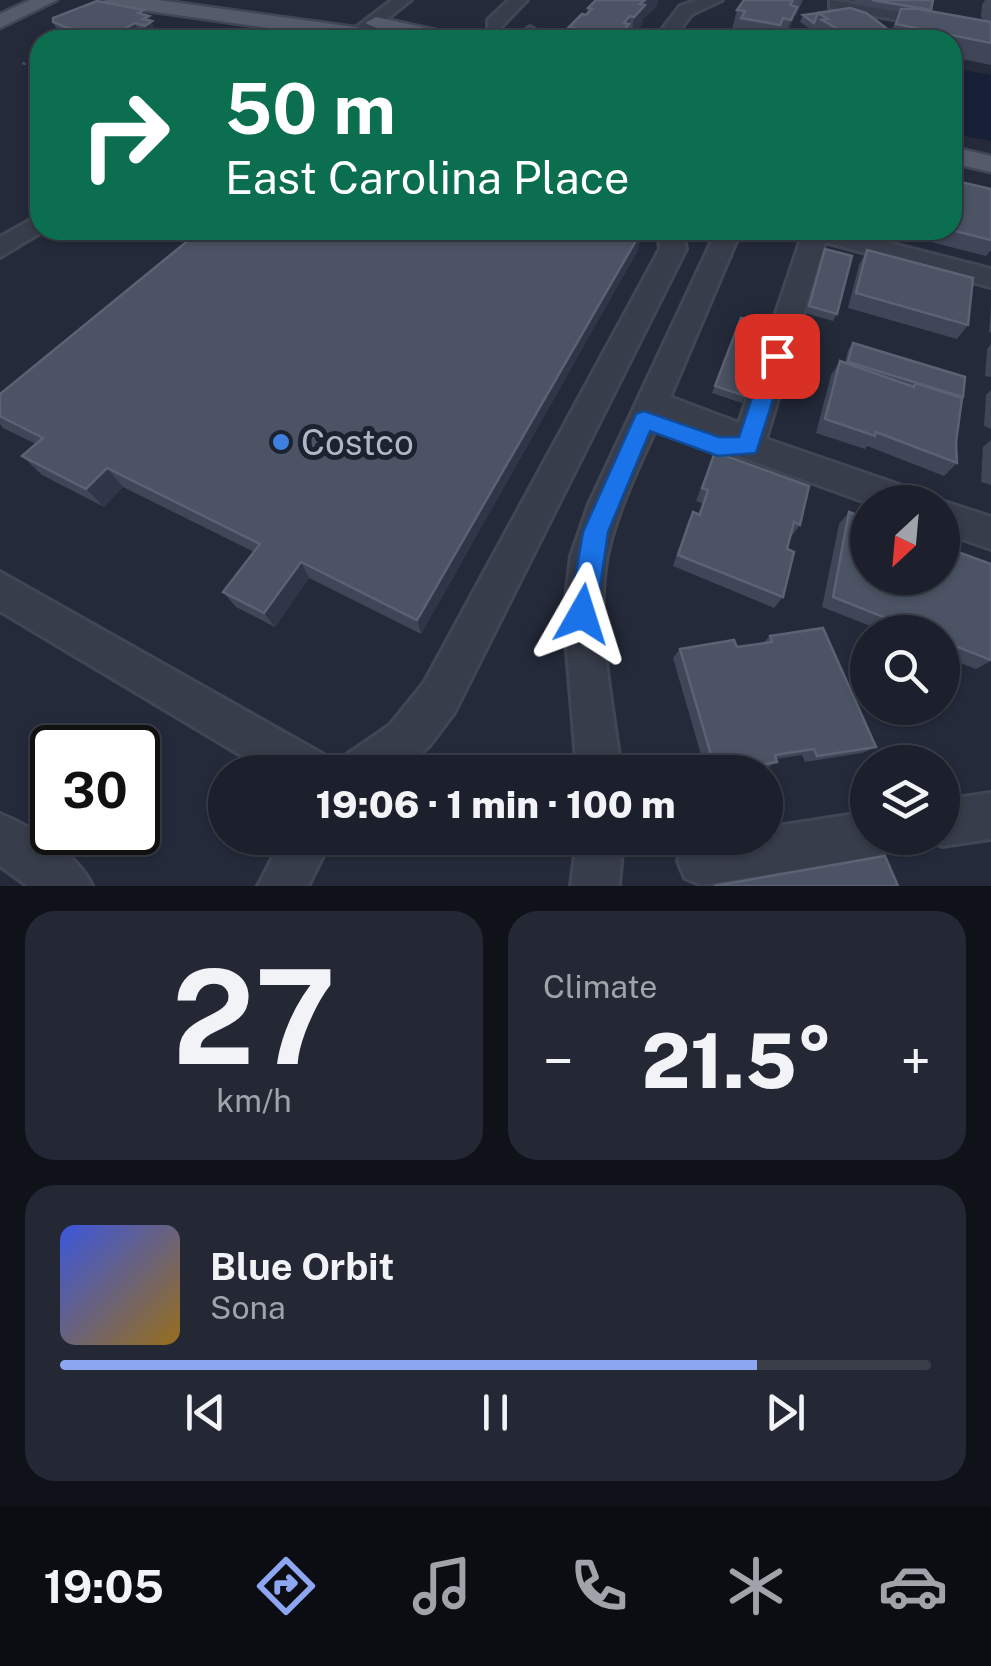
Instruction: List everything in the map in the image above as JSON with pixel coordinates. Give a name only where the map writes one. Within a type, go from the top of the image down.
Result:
[{"type":"main road","points":[[0,22],[47,0]]},
{"type":"main road","points":[[114,0],[345,30]]},
{"type":"main road","points":[[193,0],[350,30]]},
{"type":"main road","points":[[962,157],[991,164]]},
{"type":"street","points":[[363,30],[403,0]]},
{"type":"street","points":[[494,24],[519,0]]},
{"type":"street","points":[[671,30],[686,10],[714,0]]},
{"type":"street","points":[[838,0],[836,4],[991,32]]},
{"type":"street","points":[[0,249],[30,229]]},
{"type":"street","points":[[387,755],[404,744],[439,698],[673,248],[672,240]]},
{"type":"street","points":[[597,755],[584,641],[584,590],[596,532],[724,240]]},
{"type":"street","points":[[748,446],[809,240]]},
{"type":"street","points":[[846,240],[991,278]]},
{"type":"street","points":[[648,411],[718,446],[748,446],[857,485]]},
{"type":"street","points":[[960,522],[991,533]]},
{"type":"street","points":[[0,590],[281,755]]},
{"type":"street","points":[[960,820],[991,816]]},
{"type":"street","points":[[0,837],[68,886]]},
{"type":"street","points":[[702,862],[850,838]]},
{"type":"street","points":[[282,886],[299,855]]},
{"type":"street","points":[[595,886],[598,855]]},
{"type":"path","points":[[22,63],[30,65]]},
{"type":"water","points":[[962,70],[991,75],[991,141],[962,136]]},
{"type":"building","points":[[596,0],[645,0],[640,4],[645,5],[624,23],[629,24],[624,30],[572,30],[569,27],[592,9],[588,8]]},
{"type":"building","points":[[744,0],[793,0],[790,5],[797,7],[791,20],[783,18],[780,25],[741,18],[745,11],[737,10]]},
{"type":"building","points":[[872,0],[933,0],[931,10]]},
{"type":"building","points":[[97,1],[144,10],[138,13],[152,21],[145,26],[135,23],[122,30],[78,30],[53,22],[53,18]]},
{"type":"building","points":[[850,8],[866,13],[889,30],[840,30],[822,20],[828,19],[818,13]]},
{"type":"building","points":[[901,9],[991,22],[991,43],[962,37],[962,30],[926,30],[896,24]]},
{"type":"building","points":[[818,13],[814,23],[803,15]]},
{"type":"building","points":[[962,182],[991,189],[991,240],[962,233]]},
{"type":"building","name":"Costco","points":[[189,240],[636,240],[417,620],[301,562],[264,613],[223,592],[260,544],[107,468],[86,489],[22,456],[43,438],[0,416],[0,394]]},
{"type":"building","points":[[825,249],[852,256],[837,314],[809,306]]},
{"type":"building","points":[[867,250],[973,278],[968,325],[856,293]]},
{"type":"building","points":[[741,318],[769,326],[745,396],[715,386]]},
{"type":"building","points":[[853,343],[965,377],[963,397],[848,362]]},
{"type":"building","points":[[840,361],[914,387],[915,383],[962,398],[957,463],[876,432],[875,436],[825,419]]},
{"type":"building","points":[[715,452],[809,486],[800,525],[794,522],[787,549],[794,552],[783,597],[678,555],[693,512],[700,515],[708,490],[702,488]]},
{"type":"building","points":[[849,512],[850,595],[960,595],[960,553],[991,564],[991,660],[960,648],[960,615],[878,615],[833,597]]},
{"type":"building","points":[[823,628],[850,689],[850,725],[866,725],[875,745],[850,745],[850,751],[817,756],[814,749],[775,755],[711,755],[680,649],[734,640],[737,647],[772,642],[770,636]]},
{"type":"building","points":[[885,856],[898,886],[714,886]]},
{"type":"place","name":"Costco","points":[[281,442]]},
{"type":"route","points":[[582,614],[596,532],[644,420],[718,446],[748,446],[777,356]]}]
